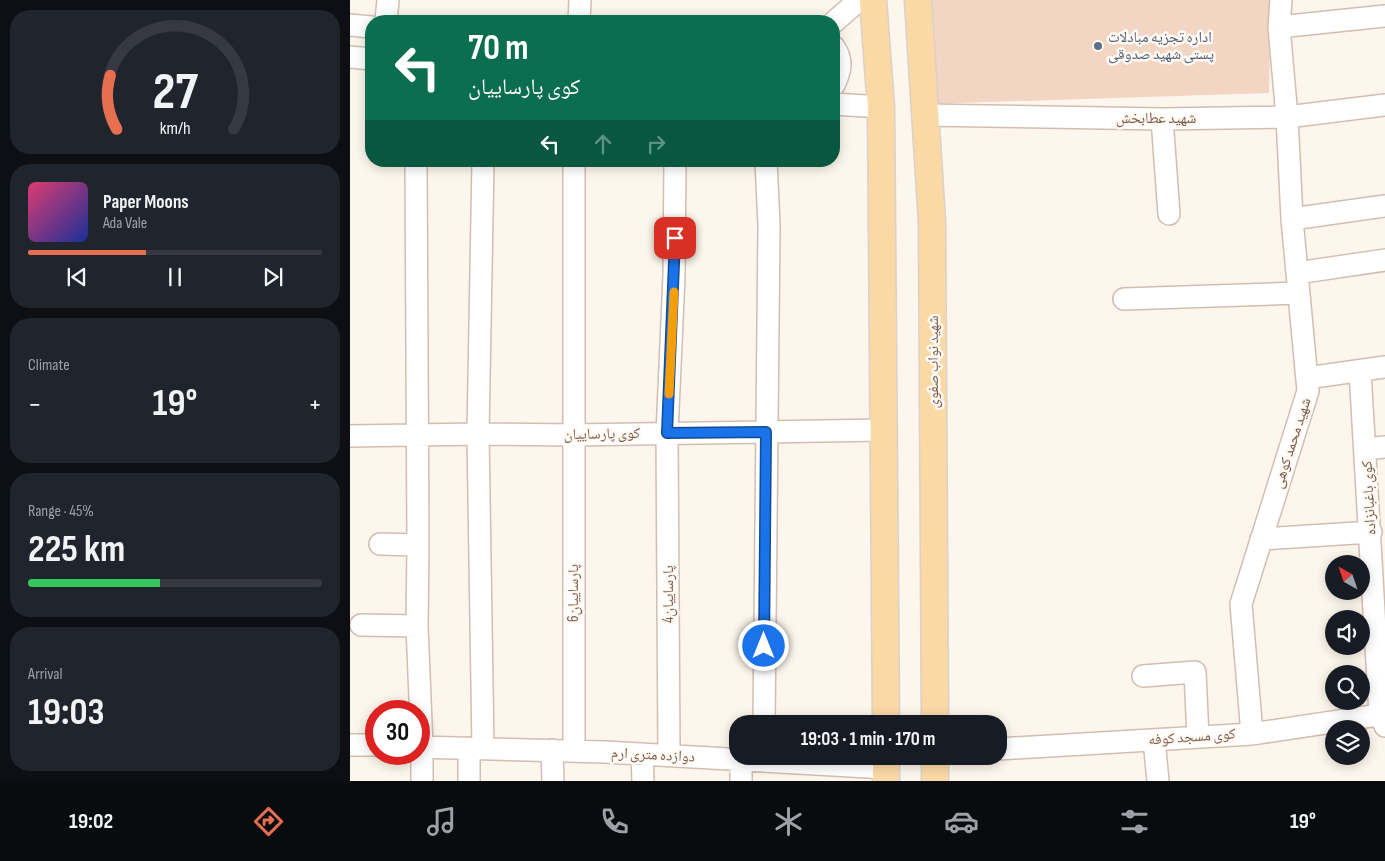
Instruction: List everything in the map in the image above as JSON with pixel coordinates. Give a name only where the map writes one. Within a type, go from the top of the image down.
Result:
[{"type":"main road","points":[[873,0],[881,107],[886,715]]},
{"type":"main road","name":"شهید نواب صفوی","points":[[918,0],[932,222],[935,715]]},
{"type":"main road","points":[[935,765],[935,781]]},
{"type":"street","points":[[387,15],[388,0]]},
{"type":"street","points":[[579,15],[580,0]]},
{"type":"street","points":[[840,17],[859,0]]},
{"type":"street","name":"شهید محمد کوهی","points":[[1252,734],[1241,604],[1308,391],[1292,219],[1287,117],[1279,26],[1281,0]]},
{"type":"street","points":[[1279,26],[1385,16]]},
{"type":"street","points":[[350,25],[365,26]]},
{"type":"street","points":[[350,57],[365,58]]},
{"type":"street","points":[[840,58],[840,73]]},
{"type":"street","points":[[840,104],[881,107]]},
{"type":"street","name":"شهید عطابخش","points":[[925,115],[1162,119],[1287,117],[1385,105]]},
{"type":"street","points":[[1162,119],[1169,214]]},
{"type":"street","points":[[416,167],[419,700]]},
{"type":"street","points":[[469,781],[476,748],[482,167]]},
{"type":"street","name":"پارساییان6","points":[[574,167],[574,751]]},
{"type":"street","name":"پارساییان4","points":[[669,755],[667,433],[674,276],[675,167]]},
{"type":"street","points":[[764,715],[770,225],[766,167]]},
{"type":"street","points":[[1292,219],[1385,206]]},
{"type":"street","points":[[1124,299],[1298,283],[1385,260]]},
{"type":"street","points":[[1307,378],[1385,367]]},
{"type":"street","name":"کوی باغبانزاده","points":[[1360,371],[1376,448],[1370,532],[1384,718]]},
{"type":"street","name":"کوی پارساییان","points":[[350,436],[573,435],[883,430]]},
{"type":"street","points":[[1261,539],[1370,532]]},
{"type":"street","points":[[380,544],[418,545]]},
{"type":"street","points":[[361,625],[417,626]]},
{"type":"street","points":[[1143,676],[1195,672],[1198,737]]},
{"type":"street","name":"کوی مسجد کوفه","points":[[1007,748],[1252,734],[1384,718]]},
{"type":"street","points":[[1154,740],[1158,781]]},
{"type":"street","points":[[350,744],[365,745]]},
{"type":"street","name":"دوازده متری ارم","points":[[430,747],[552,750],[729,759]]},
{"type":"street","points":[[552,750],[553,781]]},
{"type":"street","points":[[642,754],[643,781]]},
{"type":"street","points":[[421,765],[422,781]]},
{"type":"street","points":[[741,765],[741,781]]},
{"type":"street","name":"دوازده متری ارم","points":[[849,765],[886,768]]},
{"type":"building","name":"اداره تجزیه مبادلات پستی شهید صدوقی","points":[[923,0],[1271,0],[1269,93],[929,104]]},
{"type":"slow traffic","points":[[669,394],[674,292]]},
{"type":"place","name":"اداره تجزیه مبادلات پستی شهید صدوقی","points":[[1098,46]]},
{"type":"route","points":[[675,238],[667,433],[766,432],[764,646]]}]
